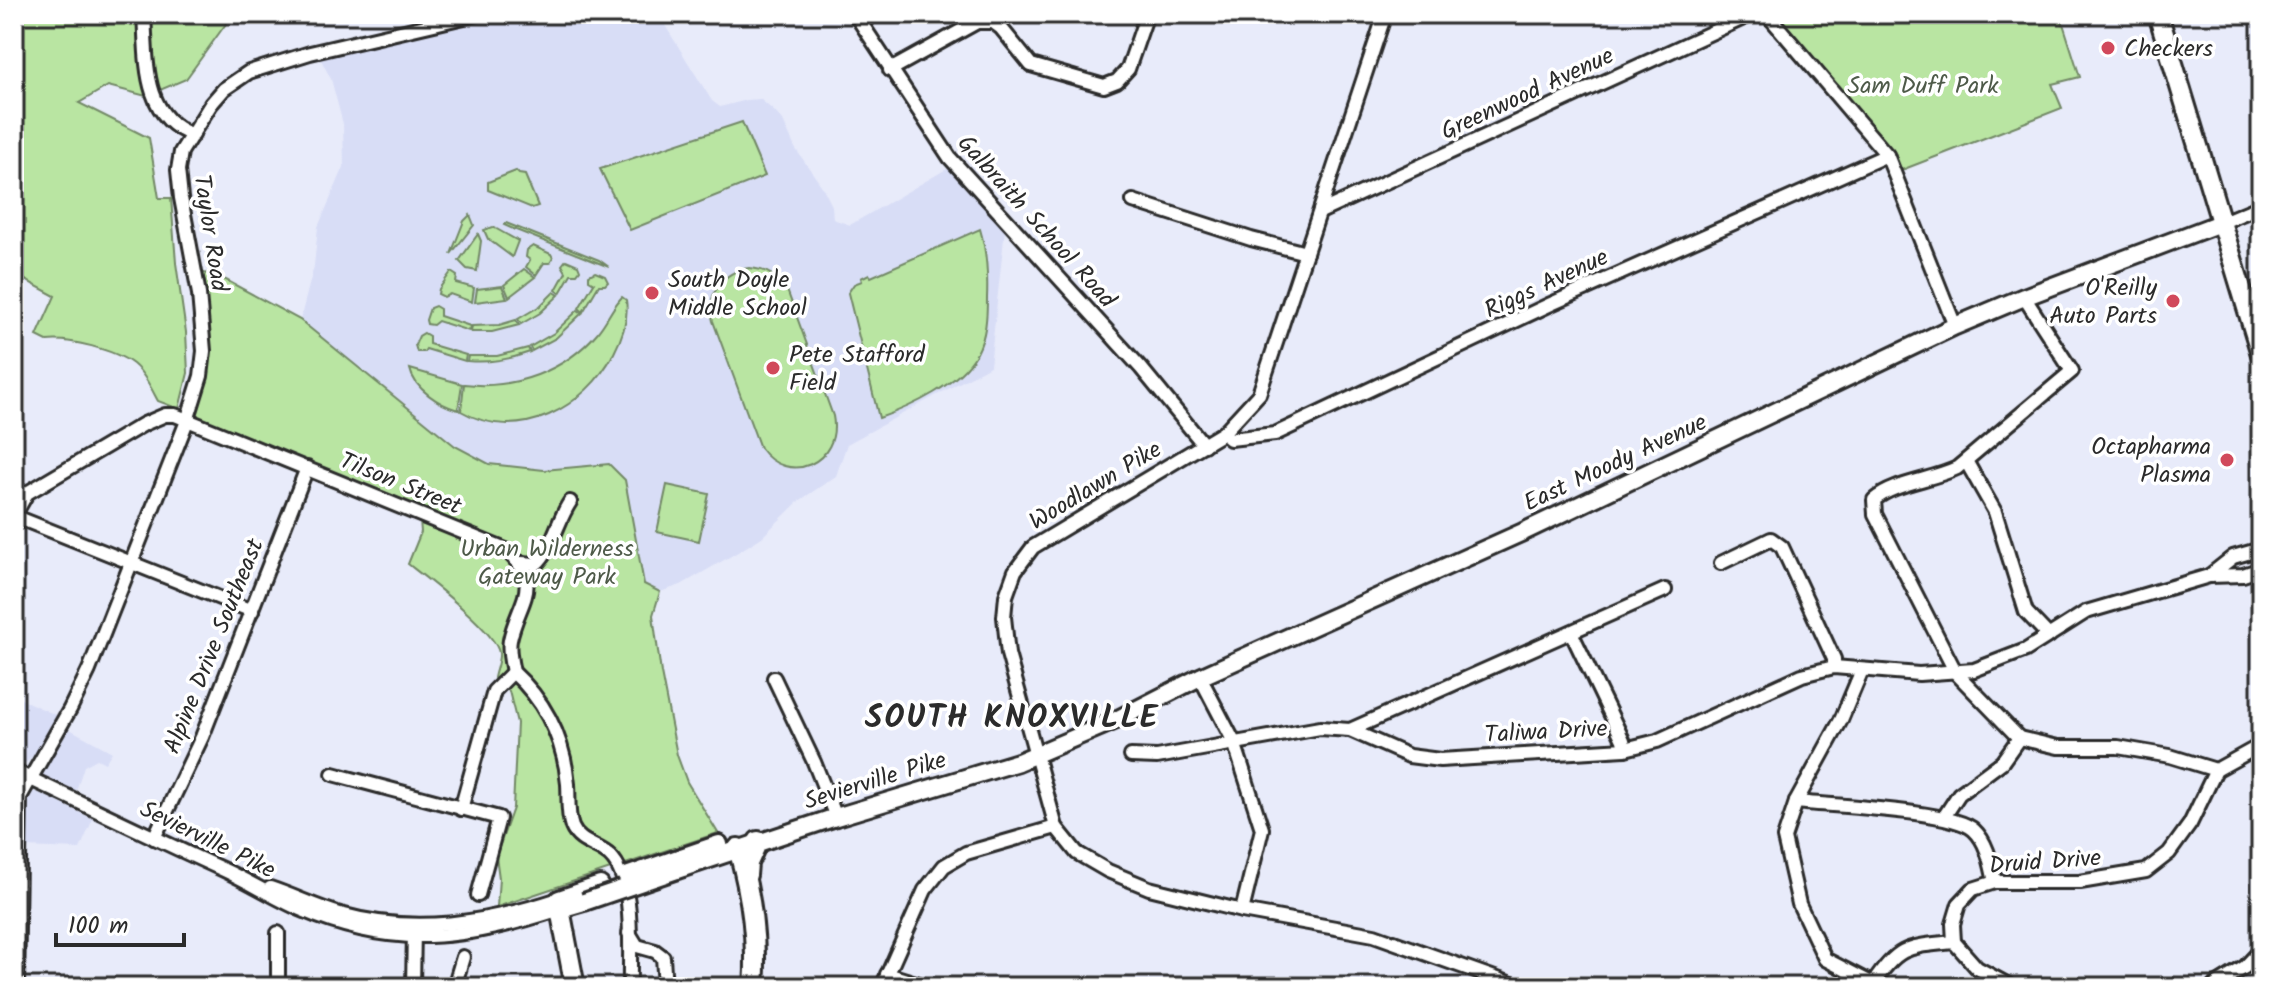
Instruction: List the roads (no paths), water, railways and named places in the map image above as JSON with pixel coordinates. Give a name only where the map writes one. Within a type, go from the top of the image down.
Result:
[{"type":"highway","points":[[2158,14],[2261,354]]},
{"type":"highway","points":[[754,987],[755,942],[747,869],[758,841]]},
{"type":"highway","points":[[736,844],[748,890]]},
{"type":"highway","points":[[560,904],[575,987]]},
{"type":"main road","name":"East Moody Avenue","points":[[1035,754],[1114,721],[1200,677],[1523,532],[1955,326],[2220,223]]},
{"type":"main road","name":"Sevierville Pike","points":[[560,904],[600,885],[682,862],[834,812],[1018,762],[1035,754]]},
{"type":"main road","name":"Sevierville Pike","points":[[736,844],[758,841],[834,812]]},
{"type":"main road","name":"Sevierville Pike","points":[[560,904],[584,902],[682,862]]},
{"type":"street","points":[[144,14],[150,81],[158,109],[170,123],[193,135]]},
{"type":"street","name":"Taylor Road","points":[[20,808],[20,797],[78,694],[181,418],[201,376],[204,351],[199,294],[178,170],[181,152],[224,89],[249,72],[310,53],[477,14]]},
{"type":"street","name":"Galbraith School Road","points":[[855,14],[950,158],[1141,368],[1204,445]]},
{"type":"street","points":[[890,70],[977,22],[993,22],[1031,65],[1104,86],[1117,81],[1128,69],[1147,14]]},
{"type":"street","name":"Woodlawn Pike","points":[[1385,14],[1259,394],[1223,433],[1033,547],[1015,571],[1005,607],[1008,654],[1056,827],[1077,853],[1108,871],[1149,888],[1242,911],[1374,935],[1520,987]]},
{"type":"street","name":"Greenwood Avenue","points":[[1320,212],[1752,14]]},
{"type":"street","points":[[1767,14],[1887,155],[1955,326]]},
{"type":"street","name":"Riggs Avenue","points":[[1223,433],[1230,439],[1275,434],[1551,304],[1887,155]]},
{"type":"street","points":[[1133,201],[1251,239],[1306,253]]},
{"type":"street","points":[[2220,223],[2261,206]]},
{"type":"street","points":[[2024,297],[2072,371],[1957,468],[1936,478],[1883,492],[1874,500],[1875,514],[1956,673],[2019,738],[2058,747],[2118,747],[2170,756],[2216,770],[2261,745]]},
{"type":"street","points":[[181,418],[152,420],[27,493],[14,516],[252,611]]},
{"type":"street","name":"Tilson Street","points":[[181,418],[506,550],[522,563]]},
{"type":"street","points":[[1966,461],[1995,512],[2026,612],[2049,636]]},
{"type":"street","name":"Alpine Drive Southeast","points":[[154,838],[202,737],[307,468]]},
{"type":"street","points":[[570,502],[562,513],[544,556],[536,564],[522,563],[527,582],[523,605],[510,639],[513,672],[533,692],[555,728],[563,755],[572,827],[582,840],[611,856],[620,870],[626,893],[630,987]]},
{"type":"street","points":[[1721,563],[1771,539],[1776,541],[1782,547],[1834,659],[1834,667]]},
{"type":"street","points":[[2209,576],[2233,557],[2261,549]]},
{"type":"street","points":[[2209,576],[2243,575],[2261,569]]},
{"type":"street","name":"Taliwa Drive","points":[[1131,756],[1157,757],[1320,728],[1350,730],[1409,756],[1440,760],[1625,749],[1657,741],[1802,675],[1834,667],[1919,674],[1956,673],[2006,660],[2086,612],[2209,576]]},
{"type":"street","points":[[1350,730],[1665,590]]},
{"type":"street","points":[[1571,632],[1625,749]]},
{"type":"street","points":[[1862,670],[1841,720],[1796,802],[1784,838],[1799,904],[1825,959],[1874,985],[1888,961],[1909,947],[1954,942],[1977,968],[2012,987]]},
{"type":"street","points":[[461,809],[494,691],[513,672]]},
{"type":"street","points":[[1200,677],[1234,742],[1262,829],[1242,911]]},
{"type":"street","points":[[774,678],[834,812]]},
{"type":"street","points":[[1944,817],[1959,794],[2002,762],[2019,738]]},
{"type":"street","name":"Druid Drive","points":[[1954,942],[1953,924],[1959,904],[1973,889],[1995,882],[2080,882],[2146,871],[2169,853],[2190,824],[2216,770]]},
{"type":"street","name":"Sevierville Pike","points":[[14,771],[274,897],[336,922],[463,935],[491,930],[560,904]]},
{"type":"street","points":[[333,774],[499,818],[478,895]]},
{"type":"street","points":[[14,790],[20,808],[17,987]]},
{"type":"street","points":[[1796,802],[1944,817],[1974,829],[1989,855],[1995,882]]},
{"type":"street","points":[[882,987],[925,890],[944,866],[966,853],[1056,827]]},
{"type":"street","name":"Sevierville Pike","points":[[244,880],[358,918],[414,931]]},
{"type":"street","points":[[413,987],[414,931]]},
{"type":"street","points":[[278,933],[278,987]]},
{"type":"street","points":[[629,933],[634,943],[642,949],[655,951],[663,957],[665,987]]},
{"type":"street","points":[[630,964],[642,949]]},
{"type":"street","points":[[2213,987],[2245,967],[2261,950]]},
{"type":"street","points":[[454,987],[463,957]]},
{"type":"street","points":[[887,974],[929,987]]},
{"type":"place","name":"Checkers","points":[[2108,48]]},
{"type":"place","name":"South Doyle Middle School","points":[[652,293]]},
{"type":"place","name":"O'Reilly Auto Parts","points":[[2173,301]]},
{"type":"place","name":"Pete Stafford Field","points":[[773,368]]},
{"type":"place","name":"Octapharma Plasma","points":[[2227,460]]},
{"type":"district","name":"SOUTH KNOXVILLE","points":[[1012,716]]},
{"type":"park label","name":"Sam Duff Park","points":[[1923,85]]},
{"type":"park label","name":"Urban Wilderness Gateway Park","points":[[547,562]]}]
